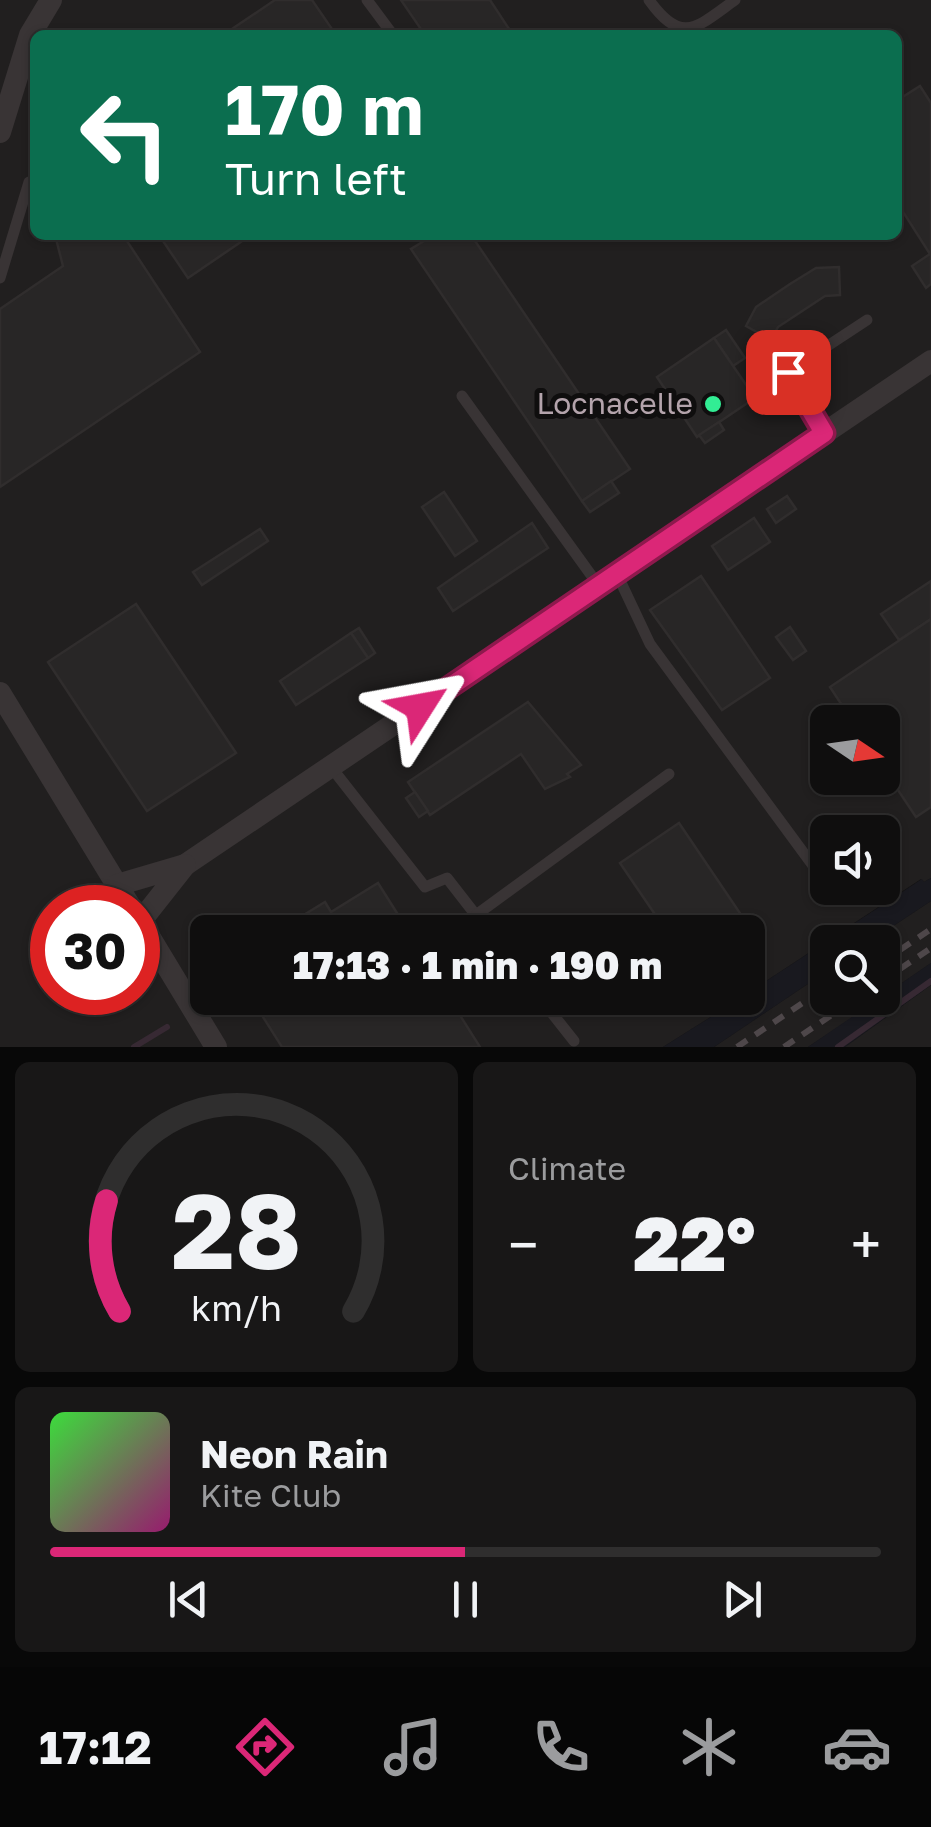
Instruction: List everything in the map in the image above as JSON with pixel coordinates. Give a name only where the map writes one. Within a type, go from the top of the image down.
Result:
[{"type":"street","points":[[33,30],[51,0]]},
{"type":"street","points":[[0,132],[30,35]]},
{"type":"street","points":[[160,891],[185,865],[931,361]]},
{"type":"street","points":[[0,693],[117,884],[185,865]]},
{"type":"street","points":[[160,955],[216,1047]]},
{"type":"lane","points":[[367,0],[389,30]]},
{"type":"lane","points":[[649,0],[664,21],[680,30],[695,28],[735,0]]},
{"type":"lane","points":[[1,271],[28,182]]},
{"type":"lane","points":[[824,433],[788,372],[868,320]]},
{"type":"lane","points":[[462,396],[608,580],[650,644],[810,862]]},
{"type":"lane","points":[[331,767],[425,886],[446,878],[476,915],[669,774]]},
{"type":"lane","points":[[553,1015],[574,1041]]},
{"type":"shaded area","points":[[0,0],[931,0],[931,878],[924,882],[921,879],[900,893],[900,815],[810,815],[810,905],[882,905],[851,925],[810,925],[810,952],[765,982],[765,915],[190,915],[190,1015],[714,1015],[663,1047],[0,1047]]},
{"type":"shaded area","points":[[931,878],[931,901],[895,925],[852,925],[882,905],[900,905],[900,893],[922,879],[924,882]]},
{"type":"shaded area","points":[[931,901],[931,963],[900,984],[900,925],[895,925]]},
{"type":"shaded area","points":[[810,952],[810,982],[765,1013],[765,982]]},
{"type":"shaded area","points":[[931,963],[931,985],[900,1007],[900,984]]},
{"type":"shaded area","points":[[810,982],[810,1015],[856,1015],[808,1047],[714,1047]]},
{"type":"shaded area","points":[[931,985],[931,1047],[845,1047],[889,1015],[900,1015],[900,1007]]},
{"type":"shaded area","points":[[714,1015],[762,1015],[714,1047],[663,1047]]},
{"type":"shaded area","points":[[855,1015],[889,1015],[845,1047],[808,1047]]},
{"type":"building","points":[[275,0],[312,0],[333,30],[230,30]]},
{"type":"building","points":[[401,0],[490,0],[510,30],[422,30]]},
{"type":"building","points":[[920,86],[931,103],[931,284],[926,288],[912,266],[930,254],[902,210],[902,97]]},
{"type":"building","points":[[56,240],[126,240],[200,352],[0,487],[0,309],[63,266]]},
{"type":"building","points":[[162,240],[244,240],[188,278]]},
{"type":"building","points":[[426,240],[474,240],[630,469],[582,501],[411,249]]},
{"type":"building","points":[[839,267],[840,295],[825,296],[778,327],[771,340],[746,326],[756,307],[790,284],[816,268]]},
{"type":"building","points":[[726,330],[745,358],[733,366],[714,338]]},
{"type":"building","points":[[714,338],[755,398],[697,437],[657,377]]},
{"type":"building","points":[[719,422],[724,430],[705,443],[699,435]]},
{"type":"building","points":[[611,481],[619,493],[590,512],[582,501]]},
{"type":"building","points":[[444,492],[477,541],[455,556],[422,507]]},
{"type":"building","points":[[787,496],[796,509],[776,523],[767,509]]},
{"type":"building","points":[[754,518],[770,542],[728,570],[712,546]]},
{"type":"building","points":[[532,523],[548,548],[453,611],[438,588]]},
{"type":"building","points":[[260,529],[268,541],[202,585],[193,572]]},
{"type":"building","points":[[701,576],[770,678],[722,710],[650,610]]},
{"type":"building","points":[[931,581],[931,619],[899,640],[881,614]]},
{"type":"building","points":[[136,604],[236,753],[147,811],[48,662]]},
{"type":"building","points":[[931,619],[931,807],[916,817],[900,793],[900,705],[842,705],[830,687]]},
{"type":"building","points":[[790,627],[806,651],[793,660],[776,637]]},
{"type":"building","points":[[359,628],[375,653],[368,658],[351,633]]},
{"type":"building","points":[[351,633],[368,658],[296,705],[280,681]]},
{"type":"building","points":[[528,702],[581,765],[567,774],[570,777],[545,789],[521,754],[430,815],[408,782]]},
{"type":"building","points":[[415,792],[428,811],[419,817],[406,798]]},
{"type":"building","points":[[679,823],[741,915],[655,915],[620,863]]},
{"type":"building","points":[[378,883],[398,915],[304,915],[325,902],[331,912]]},
{"type":"building","points":[[262,1015],[460,1015],[480,1047],[282,1047]]},
{"type":"waterway","points":[[838,1047],[931,981]]},
{"type":"waterway","points":[[134,1047],[167,1027]]},
{"type":"railway","points":[[900,950],[931,929]]},
{"type":"railway","points":[[900,969],[931,948]]},
{"type":"railway","points":[[737,1047],[810,998]]},
{"type":"railway","points":[[784,1047],[832,1015]]},
{"type":"place","name":"Locnacelle","points":[[713,404]]},
{"type":"route","points":[[420,707],[824,433],[788,372]]}]
